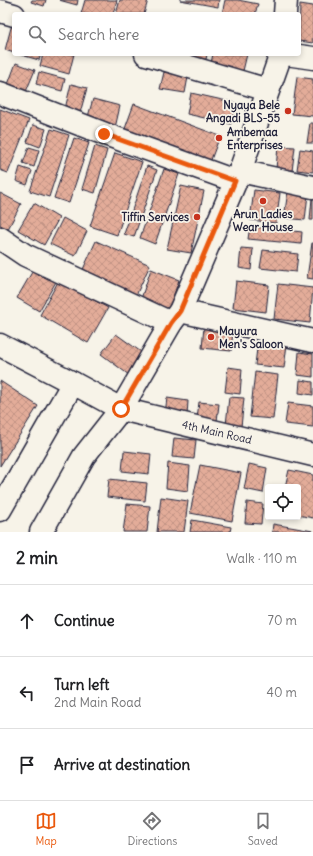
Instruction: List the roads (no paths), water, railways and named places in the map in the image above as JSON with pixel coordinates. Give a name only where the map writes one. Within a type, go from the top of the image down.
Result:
[{"type":"street","points":[[285,12],[286,0]]},
{"type":"street","points":[[0,11],[12,14]]},
{"type":"street","points":[[153,56],[268,90]]},
{"type":"street","points":[[41,532],[84,456],[121,409],[176,317],[237,176],[280,56]]},
{"type":"street","points":[[300,56],[313,58]]},
{"type":"street","points":[[0,93],[104,134],[237,176],[313,187]]},
{"type":"street","points":[[0,238],[25,254],[176,317],[313,341]]},
{"type":"street","name":"4th Main Road","points":[[0,345],[121,409],[313,455]]},
{"type":"street","points":[[0,510],[73,383]]},
{"type":"place","name":"Nyaya Bele Angadi BLS-55","points":[[288,111]]},
{"type":"place","name":"Ambemaa Enterprises","points":[[219,138]]},
{"type":"place","name":"Arun Ladies Wear House","points":[[263,201]]},
{"type":"place","name":"Tiffin Services","points":[[197,217]]},
{"type":"place","name":"Mayura Men's Saloon","points":[[211,337]]}]
